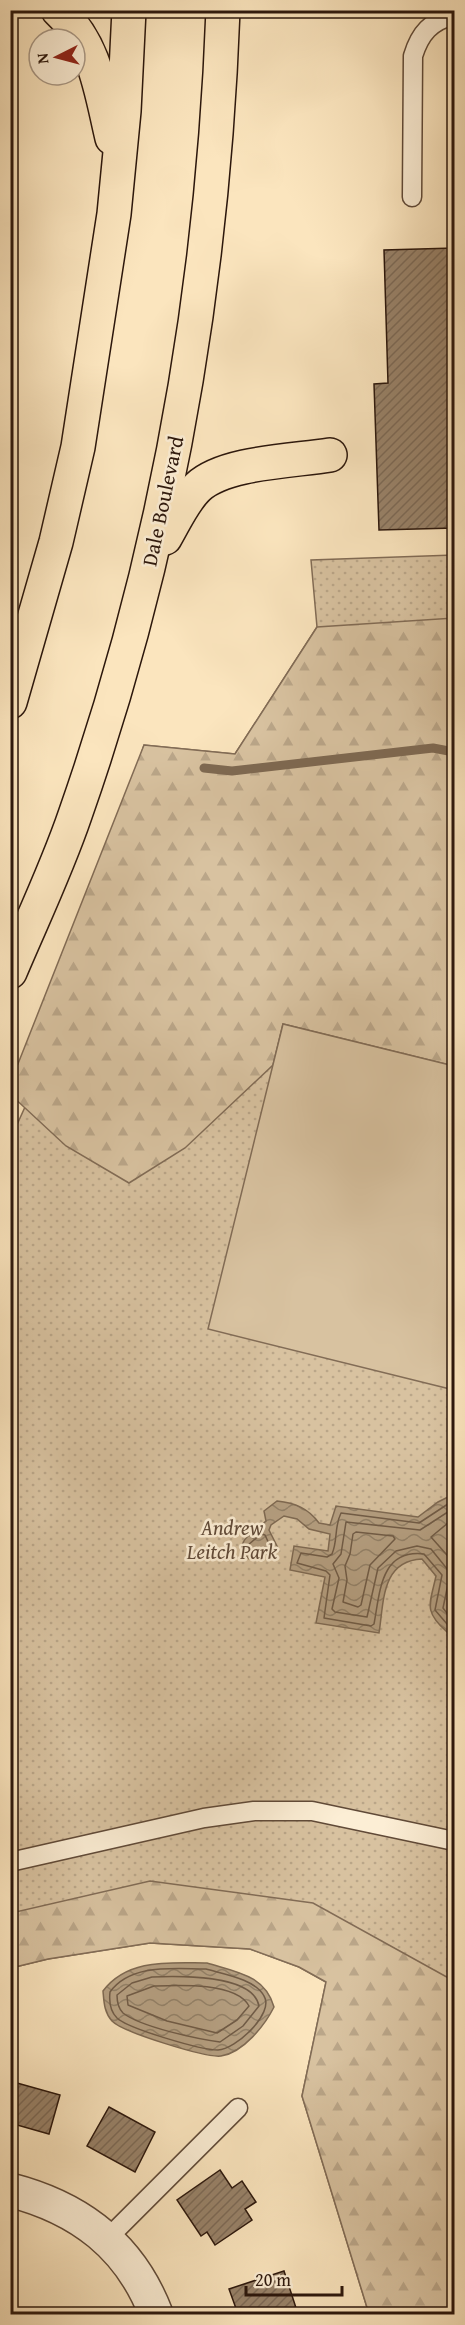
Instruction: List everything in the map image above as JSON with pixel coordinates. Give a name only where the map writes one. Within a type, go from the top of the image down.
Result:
[{"type":"main road","points":[[58,10],[74,26],[96,69],[119,166]]},
{"type":"main road","points":[[10,702],[56,542],[78,447],[114,214],[129,10]]},
{"type":"main road","name":"Dale Boulevard","points":[[10,972],[75,817],[111,705],[150,563],[192,349],[214,173],[224,10]]},
{"type":"main road","points":[[150,563],[194,492],[209,479],[246,468],[330,455]]},
{"type":"street","points":[[10,2190],[56,2204],[87,2222],[107,2239],[132,2268],[156,2314]]},
{"type":"lane","points":[[412,197],[413,56],[422,34],[434,22],[454,15]]},
{"type":"lane","points":[[10,1862],[204,1818],[254,1811],[312,1811],[454,1841]]},
{"type":"lane","points":[[107,2239],[238,2108]]},
{"type":"green space","name":"Andrew Leitch Park","points":[[454,555],[454,2314],[369,2314],[302,2096],[326,1982],[299,1967],[250,1949],[150,1943],[48,1959],[11,1968],[11,1138],[39,1076],[144,745],[235,754],[317,627],[311,560]]},
{"type":"green space","points":[[454,618],[454,1066],[283,1024],[273,1065],[185,1148],[129,1183],[66,1146],[11,1095],[10,1084],[144,745],[235,754],[317,627]]},
{"type":"green space","points":[[283,1024],[454,1066],[454,1390],[208,1329]]},
{"type":"green space","points":[[150,1881],[313,1903],[454,1981],[454,2314],[369,2314],[302,2096],[326,1982],[299,1967],[250,1949],[150,1943],[48,1959],[11,1968],[11,1913]]},
{"type":"water","points":[[454,1494],[454,1630],[447,1632],[439,1625],[431,1612],[436,1576],[422,1559],[409,1561],[392,1575],[384,1596],[379,1633],[316,1623],[325,1577],[290,1570],[294,1546],[328,1551],[330,1534],[309,1529],[297,1519],[284,1516],[271,1525],[269,1530],[278,1548],[274,1552],[249,1559],[242,1548],[246,1538],[266,1521],[264,1511],[277,1501],[301,1507],[319,1523],[330,1525],[336,1506],[418,1517],[438,1502]]},
{"type":"water","points":[[164,1963],[207,1963],[239,1972],[256,1981],[270,1996],[274,2007],[265,2022],[237,2050],[221,2056],[199,2053],[119,2026],[107,2014],[103,1991],[113,1980],[125,1973],[137,1968]]},
{"type":"building","points":[[454,248],[454,528],[379,530],[374,384],[388,383],[384,250]]},
{"type":"building","points":[[17,2083],[60,2095],[49,2134],[10,2123],[10,2107]]},
{"type":"building","points":[[109,2107],[155,2132],[135,2172],[87,2146]]},
{"type":"building","points":[[220,2170],[232,2188],[242,2181],[256,2202],[245,2209],[252,2220],[215,2245],[207,2232],[201,2236],[177,2200]]},
{"type":"building","points":[[284,2271],[298,2314],[238,2314],[229,2289]]},
{"type":"waterway","points":[[204,768],[232,771],[433,748],[454,752]]}]
